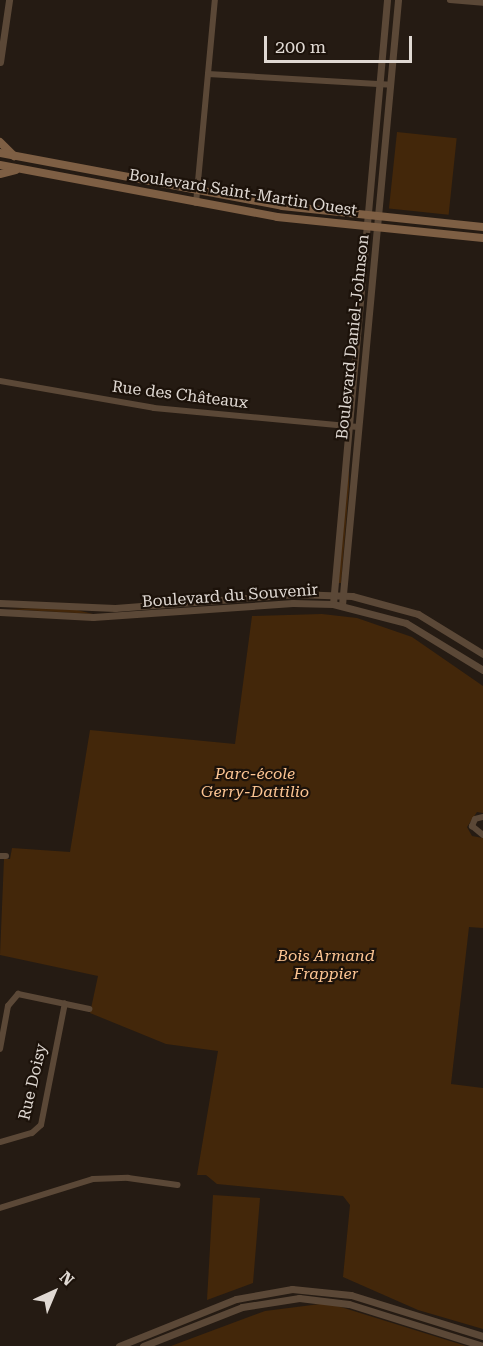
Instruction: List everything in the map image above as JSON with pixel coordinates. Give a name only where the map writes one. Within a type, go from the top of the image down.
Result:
[{"type":"main road","points":[[0,142],[14,156]]},
{"type":"main road","name":"Boulevard Saint-Martin Ouest","points":[[0,153],[197,191],[368,216],[483,227]]},
{"type":"main road","name":"Boulevard Saint-Martin Ouest","points":[[0,165],[196,202],[367,228],[483,238]]},
{"type":"main road","points":[[0,174],[19,170]]},
{"type":"street","points":[[0,62],[9,0]]},
{"type":"street","points":[[196,202],[215,0]]},
{"type":"street","name":"Boulevard Daniel-Johnson","points":[[333,604],[387,0]]},
{"type":"street","name":"Boulevard Daniel-Johnson","points":[[342,605],[398,0]]},
{"type":"street","points":[[450,0],[483,3]]},
{"type":"street","points":[[208,74],[391,85]]},
{"type":"street","name":"Rue des Châteaux","points":[[0,381],[154,408],[358,427]]},
{"type":"street","name":"Boulevard du Souvenir","points":[[0,603],[115,608],[334,594],[377,600],[418,614],[483,654]]},
{"type":"street","name":"Boulevard du Souvenir","points":[[0,612],[93,618],[293,603],[342,605],[420,629],[483,670]]},
{"type":"street","points":[[483,817],[475,819],[472,826],[483,835]]},
{"type":"street","points":[[0,1049],[13,997],[18,994],[89,1009]]},
{"type":"street","name":"Rue Doisy","points":[[0,1142],[32,1133],[40,1125],[65,1003]]},
{"type":"street","points":[[0,1208],[93,1179],[134,1179],[178,1185]]},
{"type":"street","points":[[120,1346],[236,1299],[292,1288],[342,1293],[483,1336]]},
{"type":"street","points":[[143,1346],[242,1307],[298,1298],[349,1304],[483,1346]]},
{"type":"green space","points":[[397,132],[457,138],[449,215],[389,209]]},
{"type":"green space","points":[[349,459],[349,487],[341,583],[338,583]]},
{"type":"green space","points":[[6,609],[77,610],[93,614]]},
{"type":"green space","name":"Bois Armand Frappier","points":[[322,614],[357,618],[412,637],[483,686],[483,813],[477,812],[467,827],[472,836],[483,838],[483,928],[469,927],[451,1084],[483,1088],[483,1329],[418,1310],[343,1277],[350,1205],[343,1196],[217,1184],[206,1175],[197,1175],[218,1051],[166,1044],[90,1013],[98,976],[0,955],[4,859],[10,859],[12,848],[70,852],[90,730],[235,744],[252,616]]},
{"type":"green space","points":[[213,1195],[260,1198],[253,1283],[207,1300]]},
{"type":"green space","points":[[328,1303],[466,1346],[171,1346],[265,1311]]},
{"type":"park label","name":"Parc-école Gerry-Dattilio","points":[[255,783]]}]
